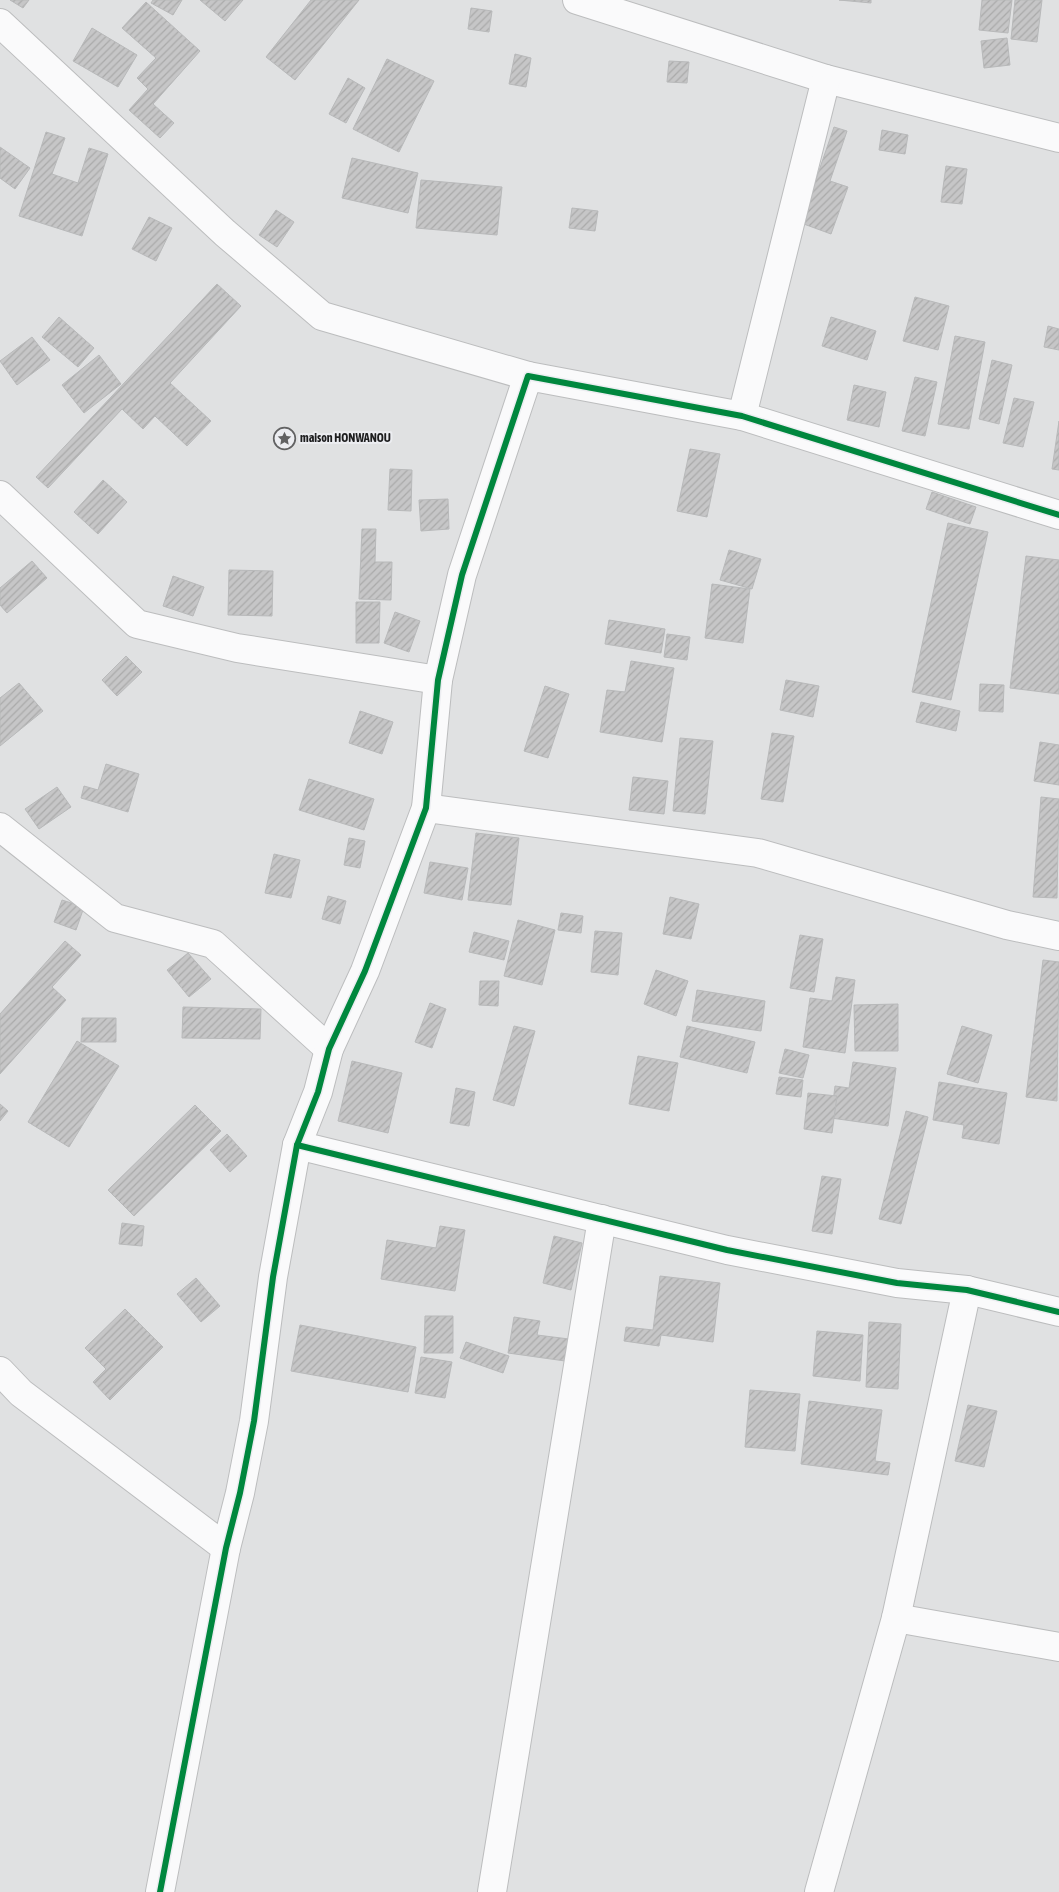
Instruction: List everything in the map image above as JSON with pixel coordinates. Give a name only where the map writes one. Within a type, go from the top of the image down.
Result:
[{"type":"street","points":[[577,0],[662,25],[826,79],[1058,130]]},
{"type":"street","points":[[4,37],[225,233],[322,316],[528,376],[742,416],[1059,515]]},
{"type":"street","points":[[742,416],[826,79]]},
{"type":"street","points":[[160,1892],[226,1548],[240,1494],[254,1421],[273,1277],[297,1145],[318,1092],[329,1049],[365,971],[426,808],[438,680],[462,575],[528,376]]},
{"type":"street","points":[[0,495],[137,624],[237,648],[438,680]]},
{"type":"street","points":[[426,808],[758,853],[1007,925],[1059,936]]},
{"type":"street","points":[[0,827],[115,918],[213,944],[329,1049]]},
{"type":"street","points":[[297,1145],[727,1250],[897,1283],[967,1290],[1059,1312]]},
{"type":"street","points":[[492,1892],[602,1219]]},
{"type":"street","points":[[819,1892],[896,1618],[967,1290]]},
{"type":"street","points":[[0,1371],[22,1393],[226,1548]]},
{"type":"street","points":[[896,1618],[1059,1646]]},
{"type":"building","points":[[10,0],[29,0],[23,8]]},
{"type":"building","points":[[153,0],[182,0],[173,15],[151,3]]},
{"type":"building","points":[[200,0],[243,0],[225,21]]},
{"type":"building","points":[[311,0],[359,0],[295,80],[266,57]]},
{"type":"building","points":[[839,0],[871,0],[871,3]]},
{"type":"building","points":[[982,0],[1012,0],[1008,33],[979,30]]},
{"type":"building","points":[[1015,0],[1042,0],[1037,42],[1011,39]]},
{"type":"building","points":[[146,2],[200,51],[153,104],[174,123],[160,138],[129,110],[148,89],[137,78],[156,58],[122,28]]},
{"type":"building","points":[[471,8],[492,11],[489,32],[468,29]]},
{"type":"building","points":[[92,28],[137,55],[118,87],[73,61]]},
{"type":"building","points":[[1007,38],[1010,65],[984,68],[981,41]]},
{"type":"building","points":[[515,54],[531,58],[526,87],[509,84]]},
{"type":"building","points":[[387,59],[434,81],[399,152],[353,129]]},
{"type":"building","points":[[669,61],[689,62],[687,83],[667,82]]},
{"type":"building","points":[[348,78],[365,88],[346,123],[329,114]]},
{"type":"building","points":[[834,127],[847,131],[830,181],[848,187],[831,234],[801,223]]},
{"type":"building","points":[[882,130],[908,135],[905,154],[879,150]]},
{"type":"building","points":[[46,132],[65,138],[52,174],[78,183],[89,148],[108,154],[82,236],[19,216]]},
{"type":"building","points":[[0,147],[30,168],[15,189],[0,178]]},
{"type":"building","points":[[352,158],[418,173],[408,213],[342,198]]},
{"type":"building","points":[[946,166],[967,169],[962,204],[941,202]]},
{"type":"building","points":[[421,180],[502,187],[497,235],[416,228]]},
{"type":"building","points":[[572,208],[598,211],[595,231],[569,228]]},
{"type":"building","points":[[276,210],[294,222],[277,247],[259,235]]},
{"type":"building","points":[[149,217],[172,228],[156,261],[132,249]]},
{"type":"building","points":[[217,284],[241,306],[170,383],[211,421],[187,446],[155,416],[143,429],[122,409],[48,488],[36,477]]},
{"type":"building","points":[[915,297],[949,306],[938,350],[903,341]]},
{"type":"building","points":[[59,317],[94,348],[78,367],[42,337]]},
{"type":"building","points":[[831,317],[876,331],[867,360],[822,346]]},
{"type":"building","points":[[1048,326],[1059,329],[1059,350],[1044,347]]},
{"type":"building","points":[[955,336],[985,342],[969,429],[938,424]]},
{"type":"building","points":[[32,337],[50,360],[17,385],[0,361]]},
{"type":"building","points":[[99,355],[121,384],[84,413],[62,385]]},
{"type":"building","points":[[992,360],[1012,365],[999,424],[979,419]]},
{"type":"building","points":[[915,377],[937,382],[925,436],[902,431]]},
{"type":"building","points":[[854,385],[886,392],[879,427],[847,420]]},
{"type":"building","points":[[1014,398],[1034,402],[1023,447],[1003,443]]},
{"type":"building","points":[[1059,421],[1059,470],[1052,469]]},
{"type":"building","points":[[690,449],[720,454],[707,517],[677,511]]},
{"type":"building","points":[[390,469],[412,470],[411,511],[388,510]]},
{"type":"building","points":[[103,480],[127,502],[98,534],[74,512]]},
{"type":"building","points":[[932,492],[976,507],[970,524],[926,509]]},
{"type":"building","points":[[448,499],[449,529],[421,531],[419,500]]},
{"type":"building","points":[[948,523],[988,532],[951,700],[912,692]]},
{"type":"building","points":[[362,529],[376,529],[375,562],[392,562],[391,600],[359,599]]},
{"type":"building","points":[[729,550],[761,559],[752,589],[720,580]]},
{"type":"building","points":[[1026,556],[1059,560],[1059,694],[1010,688]]},
{"type":"building","points":[[32,561],[47,578],[7,613],[0,605],[0,588]]},
{"type":"building","points":[[229,570],[273,571],[272,616],[228,615]]},
{"type":"building","points":[[173,576],[204,587],[193,616],[163,606]]},
{"type":"building","points":[[712,584],[750,589],[743,643],[705,638]]},
{"type":"building","points":[[356,602],[380,602],[379,643],[356,643]]},
{"type":"building","points":[[395,612],[420,621],[409,652],[384,643]]},
{"type":"building","points":[[609,620],[665,629],[661,653],[605,644]]},
{"type":"building","points":[[667,634],[690,637],[687,660],[664,657]]},
{"type":"building","points":[[126,656],[142,672],[117,696],[102,680]]},
{"type":"building","points":[[631,661],[674,668],[662,742],[600,732],[607,690],[625,692]]},
{"type":"building","points":[[786,680],[819,686],[813,717],[780,710]]},
{"type":"building","points":[[19,683],[43,711],[0,746],[0,698]]},
{"type":"building","points":[[980,684],[1004,685],[1003,712],[979,711]]},
{"type":"building","points":[[545,686],[569,694],[548,758],[524,751]]},
{"type":"building","points":[[921,702],[960,711],[956,731],[916,722]]},
{"type":"building","points":[[360,711],[393,722],[382,754],[349,743]]},
{"type":"building","points":[[772,733],[794,736],[783,802],[761,799]]},
{"type":"building","points":[[680,738],[713,741],[705,814],[673,811]]},
{"type":"building","points":[[1040,742],[1059,745],[1059,785],[1034,781]]},
{"type":"building","points":[[106,764],[139,774],[128,812],[81,798],[84,786],[98,790]]},
{"type":"building","points":[[633,777],[668,781],[664,814],[629,810]]},
{"type":"building","points":[[309,779],[374,799],[364,830],[299,810]]},
{"type":"building","points":[[57,787],[71,807],[39,829],[25,809]]},
{"type":"building","points":[[1041,797],[1059,799],[1057,898],[1033,897]]},
{"type":"building","points":[[476,833],[519,838],[511,905],[468,900]]},
{"type":"building","points":[[349,838],[365,841],[360,868],[344,865]]},
{"type":"building","points":[[274,854],[300,860],[291,898],[265,893]]},
{"type":"building","points":[[430,862],[468,868],[462,900],[424,893]]},
{"type":"building","points":[[328,896],[346,901],[340,924],[322,919]]},
{"type":"building","points":[[670,897],[699,904],[691,939],[663,934]]},
{"type":"building","points":[[62,900],[84,907],[76,930],[54,922]]},
{"type":"building","points":[[561,913],[583,916],[581,933],[558,930]]},
{"type":"building","points":[[518,920],[555,930],[542,985],[504,976]]},
{"type":"building","points":[[595,931],[622,933],[618,975],[591,972]]},
{"type":"building","points":[[474,932],[509,941],[504,960],[469,952]]},
{"type":"building","points":[[800,935],[823,939],[814,992],[790,988]]},
{"type":"building","points":[[65,941],[81,955],[52,987],[66,1000],[0,1074],[0,1014]]},
{"type":"building","points":[[188,953],[211,979],[189,997],[167,970]]},
{"type":"building","points":[[1043,960],[1059,962],[1057,1101],[1026,1097]]},
{"type":"building","points":[[656,970],[688,981],[676,1016],[644,1004]]},
{"type":"building","points":[[836,977],[855,980],[845,1053],[803,1047],[810,998],[832,1001]]},
{"type":"building","points":[[480,981],[499,981],[498,1006],[479,1005]]},
{"type":"building","points":[[697,990],[765,1001],[761,1031],[692,1021]]},
{"type":"building","points":[[430,1003],[446,1009],[432,1048],[415,1042]]},
{"type":"building","points":[[898,1004],[898,1051],[855,1051],[854,1005]]},
{"type":"building","points":[[183,1007],[261,1009],[260,1039],[182,1038]]},
{"type":"building","points":[[82,1018],[116,1018],[116,1042],[81,1042]]},
{"type":"building","points":[[514,1026],[535,1031],[514,1106],[493,1100]]},
{"type":"building","points":[[687,1026],[755,1042],[747,1073],[680,1057]]},
{"type":"building","points":[[962,1026],[992,1035],[978,1083],[947,1074]]},
{"type":"building","points":[[77,1041],[119,1066],[69,1147],[28,1122]]},
{"type":"building","points":[[785,1049],[809,1055],[803,1078],[779,1073]]},
{"type":"building","points":[[638,1056],[678,1063],[669,1111],[629,1104]]},
{"type":"building","points":[[352,1061],[402,1073],[388,1133],[338,1121]]},
{"type":"building","points":[[853,1062],[896,1068],[888,1126],[831,1118],[835,1086],[849,1088]]},
{"type":"building","points":[[779,1077],[803,1080],[801,1097],[776,1094]]},
{"type":"building","points":[[939,1082],[1007,1093],[999,1144],[962,1138],[964,1125],[933,1120]]},
{"type":"building","points":[[456,1088],[475,1092],[469,1126],[450,1123]]},
{"type":"building","points":[[808,1093],[837,1096],[832,1133],[804,1129]]},
{"type":"building","points":[[0,1104],[8,1111],[0,1121]]},
{"type":"building","points":[[195,1105],[221,1131],[134,1216],[108,1190]]},
{"type":"building","points":[[906,1111],[928,1117],[901,1224],[879,1219]]},
{"type":"building","points":[[227,1134],[247,1156],[230,1172],[210,1150]]},
{"type":"building","points":[[822,1176],[841,1179],[832,1234],[812,1231]]},
{"type":"building","points":[[122,1223],[144,1226],[142,1246],[119,1244]]},
{"type":"building","points":[[440,1226],[465,1230],[455,1291],[381,1279],[387,1240],[436,1248]]},
{"type":"building","points":[[554,1236],[582,1243],[571,1290],[543,1283]]},
{"type":"building","points":[[660,1276],[720,1283],[713,1342],[661,1335],[659,1346],[624,1341],[626,1327],[653,1330]]},
{"type":"building","points":[[196,1278],[220,1306],[201,1322],[177,1294]]},
{"type":"building","points":[[125,1309],[163,1347],[110,1400],[93,1382],[106,1369],[85,1348]]},
{"type":"building","points":[[425,1316],[453,1316],[453,1353],[424,1353]]},
{"type":"building","points":[[514,1317],[540,1321],[537,1335],[569,1339],[565,1361],[508,1353]]},
{"type":"building","points":[[869,1322],[901,1324],[898,1389],[866,1387]]},
{"type":"building","points":[[300,1325],[416,1347],[408,1392],[291,1371]]},
{"type":"building","points":[[817,1331],[863,1335],[860,1381],[813,1376]]},
{"type":"building","points":[[466,1342],[509,1356],[503,1373],[460,1358]]},
{"type":"building","points":[[421,1357],[452,1362],[445,1398],[415,1393]]},
{"type":"building","points":[[750,1390],[800,1394],[795,1451],[745,1447]]},
{"type":"building","points":[[809,1401],[882,1410],[875,1461],[890,1463],[888,1475],[801,1464]]},
{"type":"building","points":[[968,1405],[997,1411],[984,1467],[955,1461]]},
{"type":"cycle path","points":[[160,1892],[226,1548],[240,1493],[254,1421],[273,1277],[297,1145],[318,1092],[329,1049],[365,971],[426,808],[438,680],[462,575],[528,376],[742,416],[1059,515]]},
{"type":"cycle path","points":[[297,1145],[727,1250],[897,1283],[967,1290],[1059,1312]]},
{"type":"place","name":"maison HONWANOU","points":[[284,438]]}]
